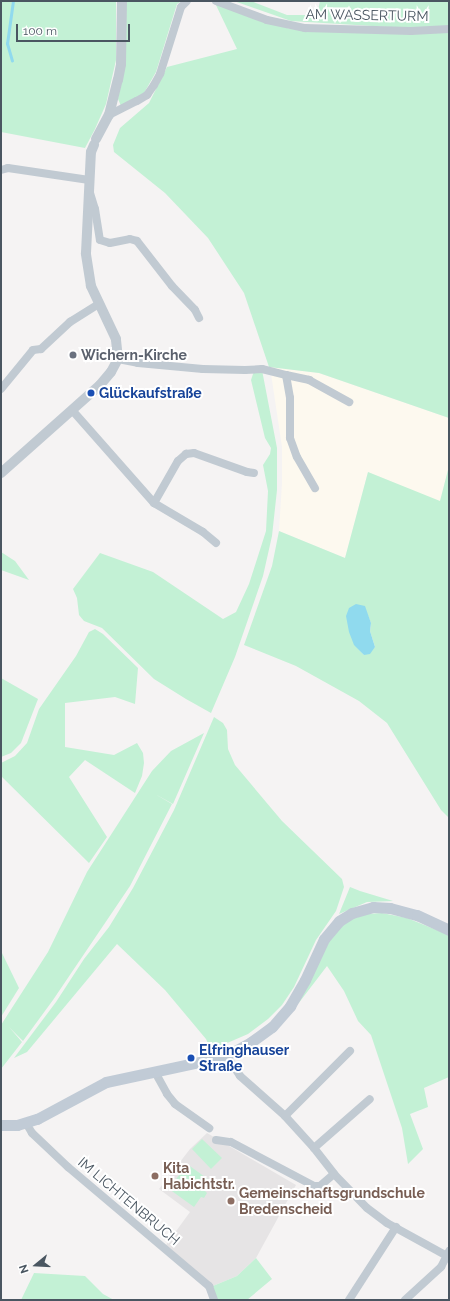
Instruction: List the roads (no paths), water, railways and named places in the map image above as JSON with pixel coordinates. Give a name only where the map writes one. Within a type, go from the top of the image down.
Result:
[{"type":"main road","points":[[1,1125],[26,1123],[106,1082],[118,1078],[198,1063],[226,1055],[251,1042],[281,1017],[300,991],[324,939],[333,926],[345,916],[366,908],[390,908],[417,915],[449,930]]},
{"type":"street","points":[[1,473],[100,385],[111,372],[118,359],[116,339],[91,286],[86,253],[88,184],[91,152],[109,115],[121,64],[122,1]]},
{"type":"street","points":[[109,115],[137,102],[148,95],[160,74],[181,4],[187,1]]},
{"type":"street","name":"AM WASSERTURM","points":[[216,1],[267,20],[305,28],[411,31],[449,29]]},
{"type":"street","points":[[1,170],[8,168],[88,184]]},
{"type":"street","points":[[88,184],[95,208],[100,240],[104,243],[130,239],[137,241],[172,286],[195,310],[200,318]]},
{"type":"street","points":[[1,388],[33,350],[41,349],[70,322],[99,304]]},
{"type":"street","points":[[118,359],[178,368],[225,370],[262,369],[309,380],[349,402]]},
{"type":"street","points":[[286,375],[290,398],[290,438],[297,457],[315,488]]},
{"type":"street","points":[[72,410],[154,503],[203,532],[216,543]]},
{"type":"street","points":[[154,503],[178,461],[186,454],[194,453],[247,472],[254,473]]},
{"type":"street","points":[[285,1116],[350,1051]]},
{"type":"street","points":[[226,1055],[240,1076],[285,1116],[314,1148],[334,1174],[376,1216],[396,1228],[448,1254],[441,1267],[434,1275],[405,1300]]},
{"type":"street","points":[[154,1072],[167,1094],[175,1104],[209,1128]]},
{"type":"street","points":[[314,1148],[370,1099]]},
{"type":"street","name":"IM LICHTENBRUCH","points":[[26,1123],[32,1133],[68,1167],[209,1286],[214,1300]]},
{"type":"street","points":[[216,1140],[231,1142],[314,1186],[320,1186],[334,1174]]},
{"type":"street","points":[[349,1300],[396,1228]]},
{"type":"water","points":[[356,604],[365,606],[371,623],[370,631],[375,647],[370,654],[364,655],[354,645],[349,632],[346,616],[349,608]]},
{"type":"waterway","points":[[12,61],[7,44],[13,1]]},
{"type":"place","name":"Wichern-Kirche","points":[[73,355]]},
{"type":"place","name":"Glückaufstraße","points":[[91,393]]},
{"type":"place","name":"Elfringhauser Straße","points":[[191,1058]]},
{"type":"place","name":"Kita Habichtstr.","points":[[155,1176]]},
{"type":"place","name":"Gemeinschaftsgrundschule Bredenscheid","points":[[231,1201]]}]
